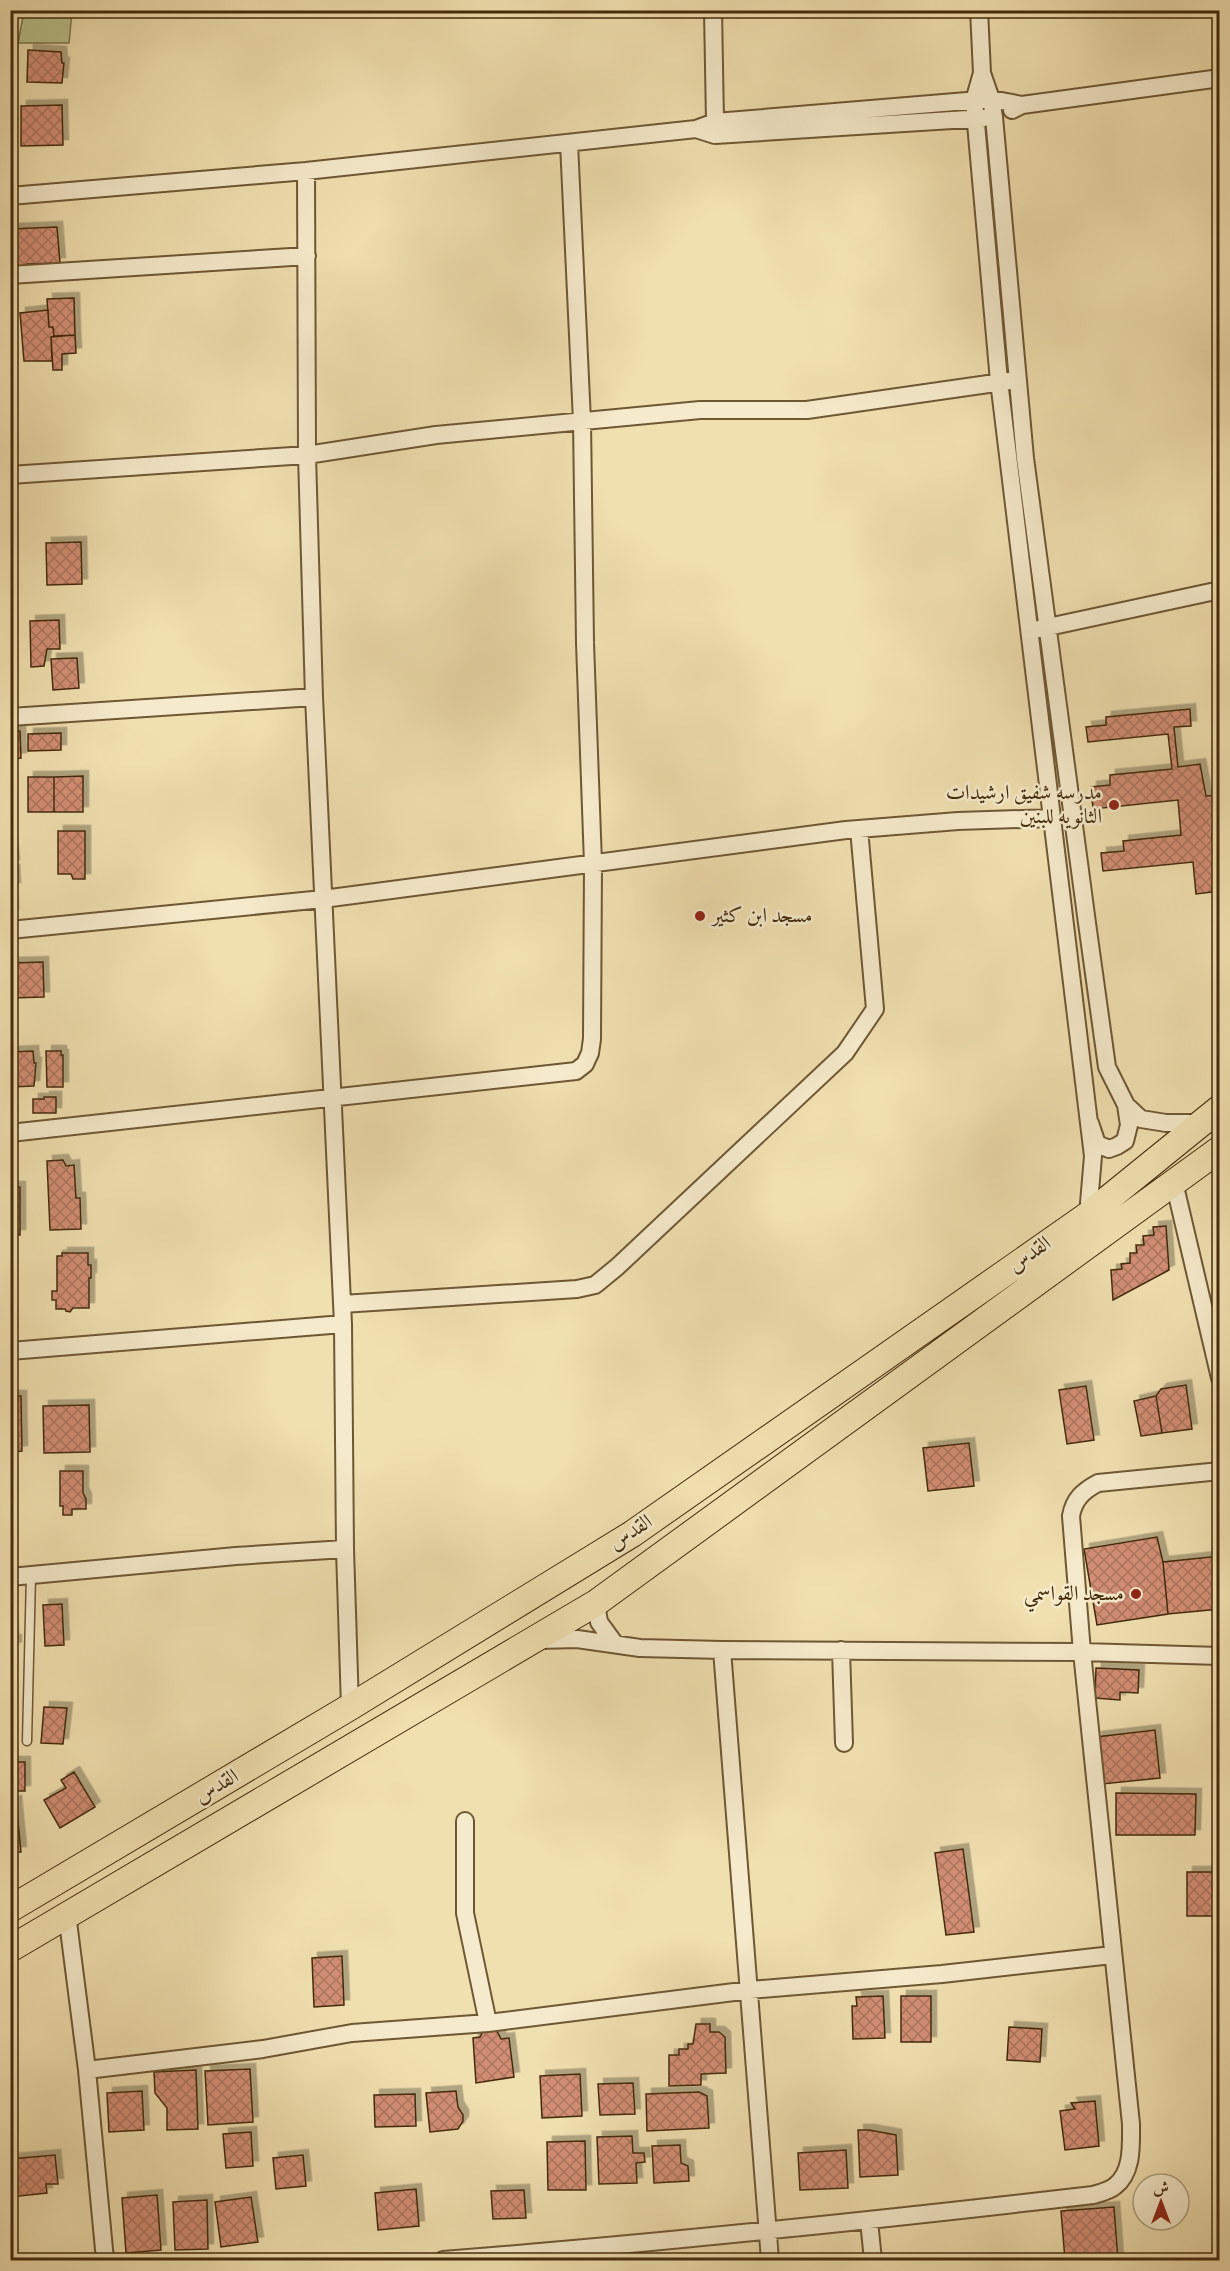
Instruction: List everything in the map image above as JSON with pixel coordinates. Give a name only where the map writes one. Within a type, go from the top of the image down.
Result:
[{"type":"main road","name":"القدس","points":[[10,1909],[350,1707],[632,1534],[1088,1215],[1210,1116]]},
{"type":"main road","name":"القدس","points":[[10,1949],[596,1603],[1220,1149]]},
{"type":"street","points":[[713,10],[715,122]]},
{"type":"street","points":[[979,10],[982,73],[991,99],[994,117],[1017,381],[1047,627],[1103,1042],[1107,1067],[1126,1106],[1128,1134],[1125,1141],[1109,1149],[1097,1144],[1090,1122]]},
{"type":"street","points":[[982,73],[974,101],[999,381],[1094,1156],[1088,1215]]},
{"type":"street","points":[[696,129],[715,135],[975,119],[994,117],[1022,105],[1220,78]]},
{"type":"street","points":[[10,196],[306,171],[696,129],[715,122],[991,99],[1022,105]]},
{"type":"street","points":[[10,1133],[576,1071],[585,1064],[590,1053],[593,1022],[593,863],[585,643],[582,421],[568,143]]},
{"type":"street","points":[[306,171],[308,455],[314,697],[343,1324],[345,1549],[350,1707]]},
{"type":"street","points":[[10,275],[307,256]]},
{"type":"street","points":[[10,475],[308,455],[436,435],[700,410],[807,410],[999,381],[1017,381]]},
{"type":"street","points":[[1029,631],[1220,590]]},
{"type":"street","points":[[10,717],[314,697]]},
{"type":"street","points":[[10,930],[323,899],[859,829],[958,821],[1052,818]]},
{"type":"street","points":[[342,1304],[577,1289],[596,1285],[617,1267],[845,1053],[875,1010],[859,829]]},
{"type":"street","points":[[1126,1106],[1141,1119],[1166,1122],[1210,1116]]},
{"type":"street","points":[[1174,1182],[1220,1378]]},
{"type":"street","points":[[10,1351],[343,1324]]},
{"type":"street","points":[[443,2260],[599,2254],[768,2231],[1093,2195],[1113,2188],[1123,2179],[1129,2164],[1131,2124],[1082,1652],[1071,1516],[1073,1505],[1079,1496],[1086,1489],[1098,1483],[1220,1470]]},
{"type":"street","points":[[10,1577],[236,1556],[345,1549]]},
{"type":"street","points":[[596,1603],[599,1622],[615,1644]]},
{"type":"street","points":[[532,1641],[577,1639],[640,1648],[722,1650],[1082,1652],[1220,1656]]},
{"type":"street","points":[[722,1650],[770,2260]]},
{"type":"street","points":[[841,1650],[844,1743]]},
{"type":"street","points":[[465,1821],[465,1913],[488,2023]]},
{"type":"street","points":[[67,1914],[87,2070],[105,2260]]},
{"type":"street","points":[[87,2070],[263,2049],[352,2033],[488,2023],[750,1990],[942,1974],[1112,1955]]},
{"type":"street","points":[[869,2221],[873,2260]]},
{"type":"lane","points":[[27,1741],[31,1575]]},
{"type":"green space","points":[[24,11],[72,11],[69,43],[18,43]]},
{"type":"building","points":[[28,50],[61,52],[62,63],[64,63],[62,83],[27,82]]},
{"type":"building","points":[[62,105],[63,145],[21,146],[21,106]]},
{"type":"building","points":[[57,227],[60,263],[27,264],[27,268],[16,269],[16,265],[10,265],[10,229]]},
{"type":"building","points":[[74,298],[75,335],[54,336],[53,327],[49,327],[47,299]]},
{"type":"building","points":[[48,310],[49,327],[53,327],[54,336],[51,337],[52,361],[24,361],[20,313]]},
{"type":"building","points":[[75,335],[76,353],[62,354],[62,370],[53,370],[51,337]]},
{"type":"building","points":[[81,542],[82,584],[47,585],[46,543]]},
{"type":"building","points":[[59,620],[60,649],[47,649],[44,666],[31,667],[30,621]]},
{"type":"building","points":[[77,658],[79,688],[53,690],[51,659]]},
{"type":"building","name":"مدرسه شفيق ارشيدات الثانويه للبنين","points":[[1190,709],[1191,726],[1174,727],[1178,767],[1200,764],[1206,796],[1220,795],[1220,834],[1212,834],[1214,854],[1220,853],[1220,891],[1196,894],[1193,862],[1103,871],[1101,853],[1124,851],[1123,841],[1181,835],[1178,800],[1093,809],[1091,787],[1110,785],[1110,775],[1172,769],[1168,734],[1088,742],[1086,727],[1106,725],[1106,717]]},
{"type":"building","points":[[10,731],[20,731],[21,758],[10,759]]},
{"type":"building","points":[[61,733],[61,750],[28,751],[28,734]]},
{"type":"building","points":[[83,776],[83,812],[54,812],[54,777]]},
{"type":"building","points":[[28,777],[54,777],[54,812],[28,812]]},
{"type":"building","points":[[10,827],[14,865],[10,866]]},
{"type":"building","points":[[58,831],[85,831],[85,879],[73,879],[71,874],[58,874]]},
{"type":"building","points":[[10,870],[14,870],[13,915],[10,915]]},
{"type":"building","points":[[43,962],[44,997],[10,998],[10,963]]},
{"type":"building","points":[[33,1051],[34,1063],[36,1063],[34,1086],[10,1087],[10,1052]]},
{"type":"building","points":[[46,1051],[61,1051],[63,1055],[63,1087],[47,1087]]},
{"type":"building","points":[[44,1097],[56,1097],[56,1113],[33,1113],[33,1099],[44,1099]]},
{"type":"building","points":[[63,1160],[66,1166],[74,1165],[76,1198],[80,1198],[81,1229],[50,1230],[47,1161]]},
{"type":"building","points":[[10,1187],[20,1187],[20,1235],[10,1235]]},
{"type":"building","points":[[1166,1226],[1169,1270],[1113,1300],[1111,1270],[1122,1269],[1121,1264],[1130,1263],[1130,1253],[1137,1253],[1136,1245],[1144,1245],[1143,1236],[1154,1235],[1153,1227]]},
{"type":"building","points":[[62,1253],[88,1253],[88,1265],[91,1265],[89,1308],[73,1308],[70,1312],[65,1309],[56,1309],[56,1300],[52,1300],[52,1291],[57,1291],[57,1256],[62,1256]]},
{"type":"building","points":[[1186,1385],[1192,1429],[1162,1433],[1156,1396],[1161,1389]]},
{"type":"building","points":[[1086,1386],[1094,1440],[1067,1444],[1059,1390]]},
{"type":"building","points":[[10,1396],[21,1396],[22,1451],[10,1452]]},
{"type":"building","points":[[1156,1396],[1162,1433],[1141,1436],[1134,1401]]},
{"type":"building","points":[[89,1405],[90,1452],[44,1453],[43,1406]]},
{"type":"building","points":[[969,1443],[974,1486],[928,1491],[923,1448]]},
{"type":"building","points":[[60,1471],[83,1471],[86,1509],[72,1509],[72,1515],[63,1515],[63,1506],[60,1506]]},
{"type":"building","points":[[1157,1537],[1163,1562],[1168,1614],[1097,1625],[1084,1549]]},
{"type":"building","points":[[1220,1556],[1220,1609],[1168,1614],[1163,1562]]},
{"type":"building","points":[[62,1604],[64,1645],[45,1646],[43,1605]]},
{"type":"building","points":[[10,1616],[12,1616],[13,1640],[16,1640],[16,1647],[12,1649],[12,1661],[10,1661]]},
{"type":"building","points":[[1096,1668],[1139,1670],[1138,1693],[1120,1692],[1120,1700],[1095,1698]]},
{"type":"building","points":[[44,1707],[67,1708],[63,1744],[41,1743]]},
{"type":"building","points":[[1155,1730],[1160,1778],[1102,1784],[1096,1737]]},
{"type":"building","points":[[10,1762],[25,1762],[25,1791],[10,1791]]},
{"type":"building","points":[[74,1772],[95,1807],[60,1828],[44,1800],[66,1788],[61,1780]]},
{"type":"building","points":[[1116,1793],[1196,1794],[1195,1835],[1116,1835]]},
{"type":"building","points":[[16,1801],[21,1852],[10,1852],[10,1802]]},
{"type":"building","points":[[963,1849],[974,1932],[946,1935],[935,1853]]},
{"type":"building","points":[[1187,1872],[1220,1872],[1220,1916],[1187,1916]]},
{"type":"building","points":[[342,1956],[344,2005],[314,2007],[312,1958]]},
{"type":"building","points":[[883,1996],[885,2038],[853,2039],[852,2006],[857,2006],[856,1997]]},
{"type":"building","points":[[901,1996],[931,1996],[931,2042],[901,2042]]},
{"type":"building","points":[[696,2024],[710,2024],[710,2032],[719,2032],[725,2037],[726,2073],[701,2074],[701,2085],[669,2086],[669,2055],[679,2055],[679,2049],[688,2049],[688,2044],[693,2044]]},
{"type":"building","points":[[1009,2027],[1042,2029],[1040,2062],[1007,2060]]},
{"type":"building","points":[[483,2031],[497,2031],[501,2039],[509,2038],[514,2077],[476,2083],[473,2038],[480,2037]]},
{"type":"building","points":[[250,2069],[253,2122],[208,2125],[205,2071]]},
{"type":"building","points":[[196,2070],[198,2129],[167,2130],[167,2108],[155,2093],[154,2072]]},
{"type":"building","points":[[580,2074],[582,2116],[542,2118],[540,2076]]},
{"type":"building","points":[[633,2083],[635,2114],[600,2115],[598,2084]]},
{"type":"building","points":[[142,2091],[144,2130],[109,2132],[107,2093]]},
{"type":"building","points":[[456,2091],[458,2107],[463,2115],[463,2121],[458,2129],[430,2132],[426,2093]]},
{"type":"building","points":[[699,2092],[707,2096],[709,2128],[647,2131],[646,2094]]},
{"type":"building","points":[[415,2094],[416,2126],[375,2127],[374,2095]]},
{"type":"building","points":[[1095,2101],[1099,2146],[1065,2150],[1060,2111],[1075,2109],[1071,2103]]},
{"type":"building","points":[[858,2130],[896,2135],[898,2175],[860,2177]]},
{"type":"building","points":[[251,2132],[253,2166],[226,2168],[223,2134]]},
{"type":"building","points":[[632,2136],[633,2153],[644,2153],[645,2162],[636,2163],[637,2183],[599,2184],[597,2137]]},
{"type":"building","points":[[585,2141],[586,2190],[548,2190],[547,2142]]},
{"type":"building","points":[[680,2145],[681,2163],[688,2166],[689,2181],[654,2183],[652,2146]]},
{"type":"building","points":[[846,2150],[848,2188],[800,2190],[798,2153]]},
{"type":"building","points":[[55,2155],[58,2184],[46,2184],[47,2193],[10,2197],[10,2159]]},
{"type":"building","points":[[303,2155],[306,2186],[276,2189],[273,2158]]},
{"type":"building","points":[[416,2189],[419,2226],[378,2230],[375,2193]]},
{"type":"building","points":[[524,2190],[526,2218],[493,2219],[491,2191]]},
{"type":"building","points":[[157,2195],[161,2250],[126,2253],[122,2198]]},
{"type":"building","points":[[251,2197],[258,2242],[221,2247],[215,2202]]},
{"type":"building","points":[[207,2200],[208,2249],[175,2250],[173,2202]]},
{"type":"building","points":[[1114,2207],[1118,2260],[1065,2260],[1061,2211]]},
{"type":"place","name":"مدرسه شفيق ارشيدات الثانويه للبنين","points":[[1114,805]]},
{"type":"place","name":"مسجد ابن كثير","points":[[700,916]]},
{"type":"place","name":"مسجد القواسمي","points":[[1136,1594]]}]
